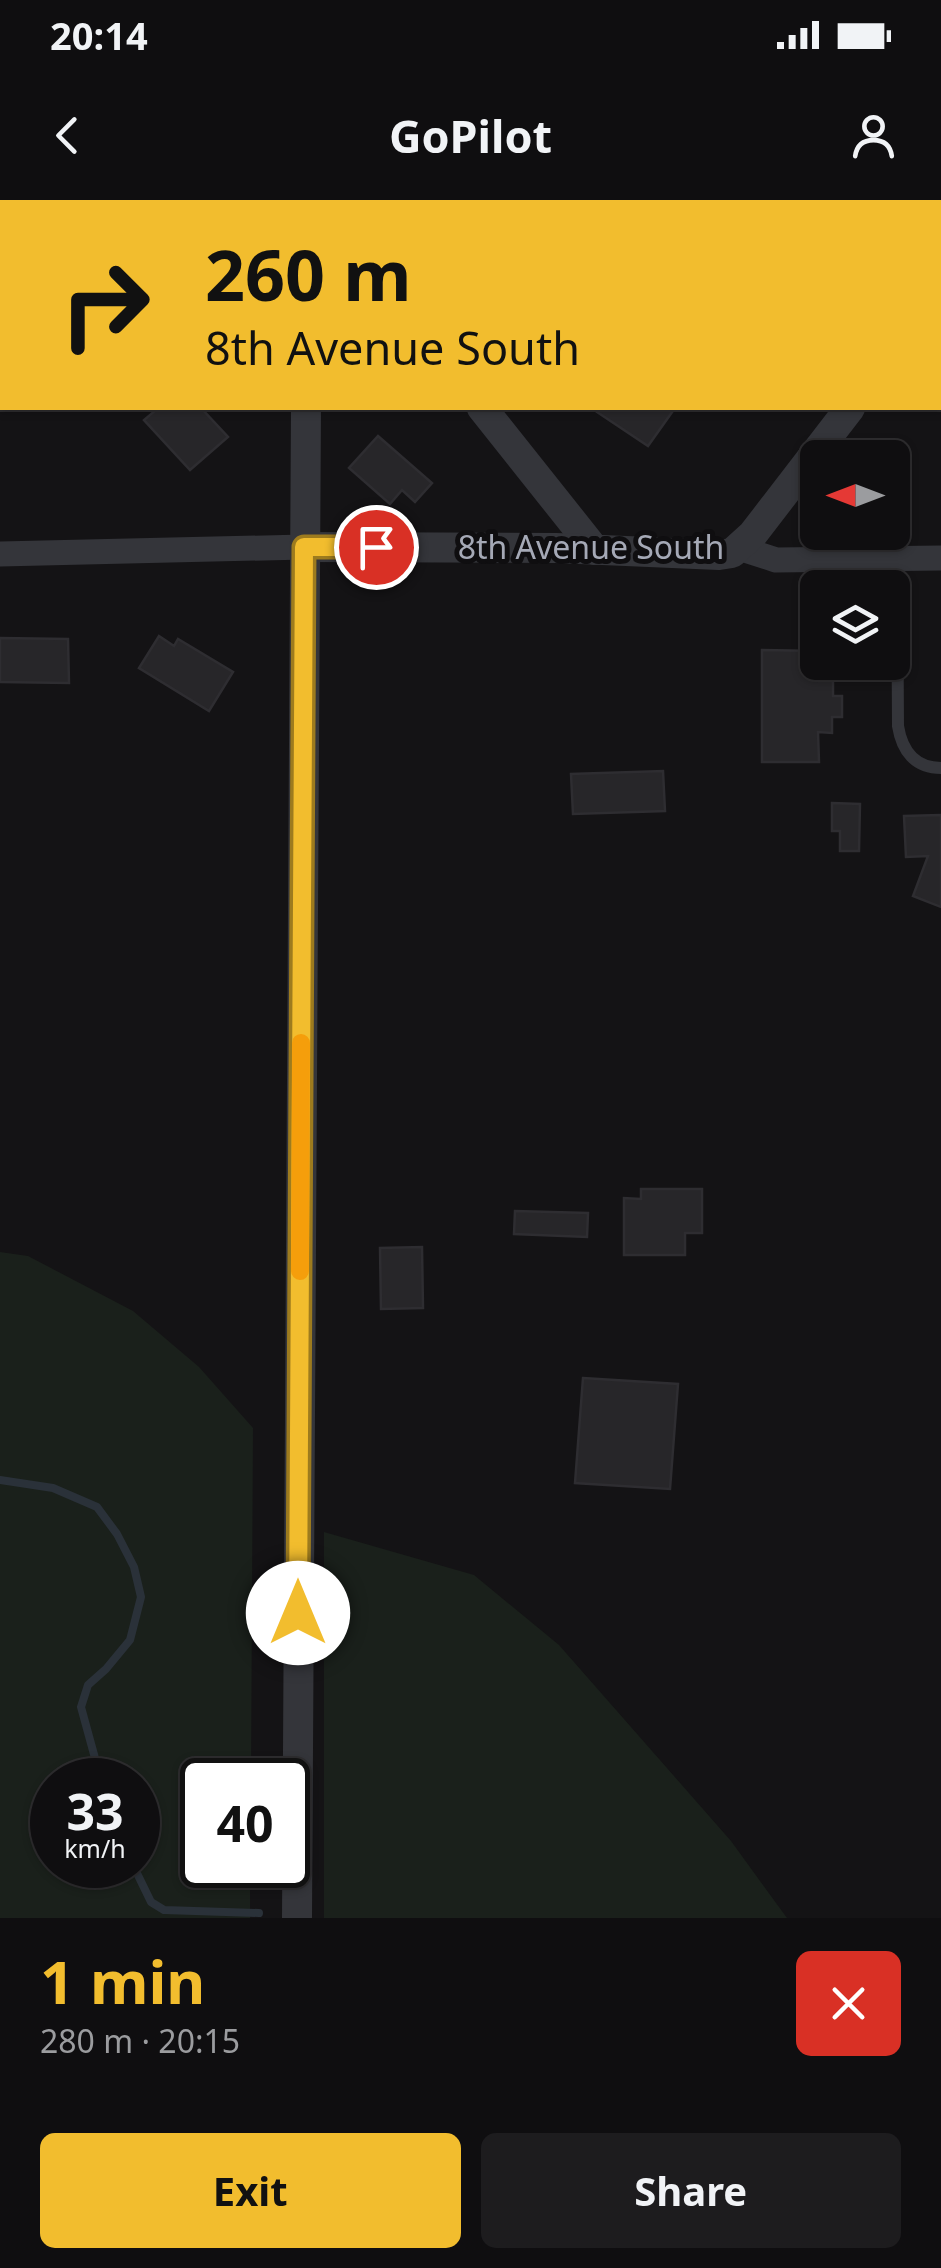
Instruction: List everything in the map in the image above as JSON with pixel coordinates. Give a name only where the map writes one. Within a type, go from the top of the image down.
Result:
[{"type":"street","points":[[297,1918],[306,410]]},
{"type":"street","points":[[484,410],[595,550]]},
{"type":"street","points":[[739,548],[848,410]]},
{"type":"street","name":"8th Avenue South","points":[[0,554],[304,547],[556,548],[720,555],[739,548],[776,560],[941,558]]},
{"type":"lane","points":[[896,558],[900,741],[918,763],[941,768]]},
{"type":"shaded area","points":[[0,1252],[28,1256],[133,1311],[199,1367],[253,1428],[251,1758],[180,1758],[180,1888],[250,1888],[250,1918],[0,1918]]},
{"type":"shaded area","points":[[324,1532],[474,1575],[559,1645],[731,1841],[787,1918],[324,1918]]},
{"type":"building","points":[[156,410],[203,410],[228,437],[190,470],[144,420]]},
{"type":"building","points":[[598,410],[674,410],[648,446]]},
{"type":"building","points":[[378,436],[432,483],[415,502],[402,490],[390,504],[349,468]]},
{"type":"building","points":[[159,636],[174,646],[178,639],[233,672],[209,711],[139,668]]},
{"type":"building","points":[[0,638],[68,639],[69,683],[0,682]]},
{"type":"building","points":[[762,650],[800,651],[800,680],[833,681],[833,696],[842,696],[842,717],[832,717],[832,733],[818,732],[819,762],[762,762]]},
{"type":"building","points":[[663,771],[665,811],[573,814],[571,774]]},
{"type":"building","points":[[832,803],[860,804],[859,851],[840,851],[840,831],[832,831]]},
{"type":"building","points":[[941,815],[941,907],[913,896],[928,856],[906,857],[904,816]]},
{"type":"building","points":[[641,1189],[702,1189],[702,1233],[685,1233],[685,1255],[624,1255],[624,1198],[641,1199]]},
{"type":"building","points":[[515,1211],[588,1213],[587,1237],[514,1234]]},
{"type":"building","points":[[422,1247],[423,1308],[381,1309],[380,1248]]},
{"type":"building","points":[[583,1378],[678,1384],[670,1489],[575,1483]]},
{"type":"waterway","points":[[0,1480],[53,1488],[97,1507],[134,1567],[141,1597],[130,1640],[88,1685],[81,1707],[95,1758]]},
{"type":"waterway","points":[[144,1888],[151,1902],[164,1910],[259,1913]]},
{"type":"slow traffic","points":[[300,1271],[301,1043]]},
{"type":"route","points":[[298,1613],[304,547],[376,547]]}]
